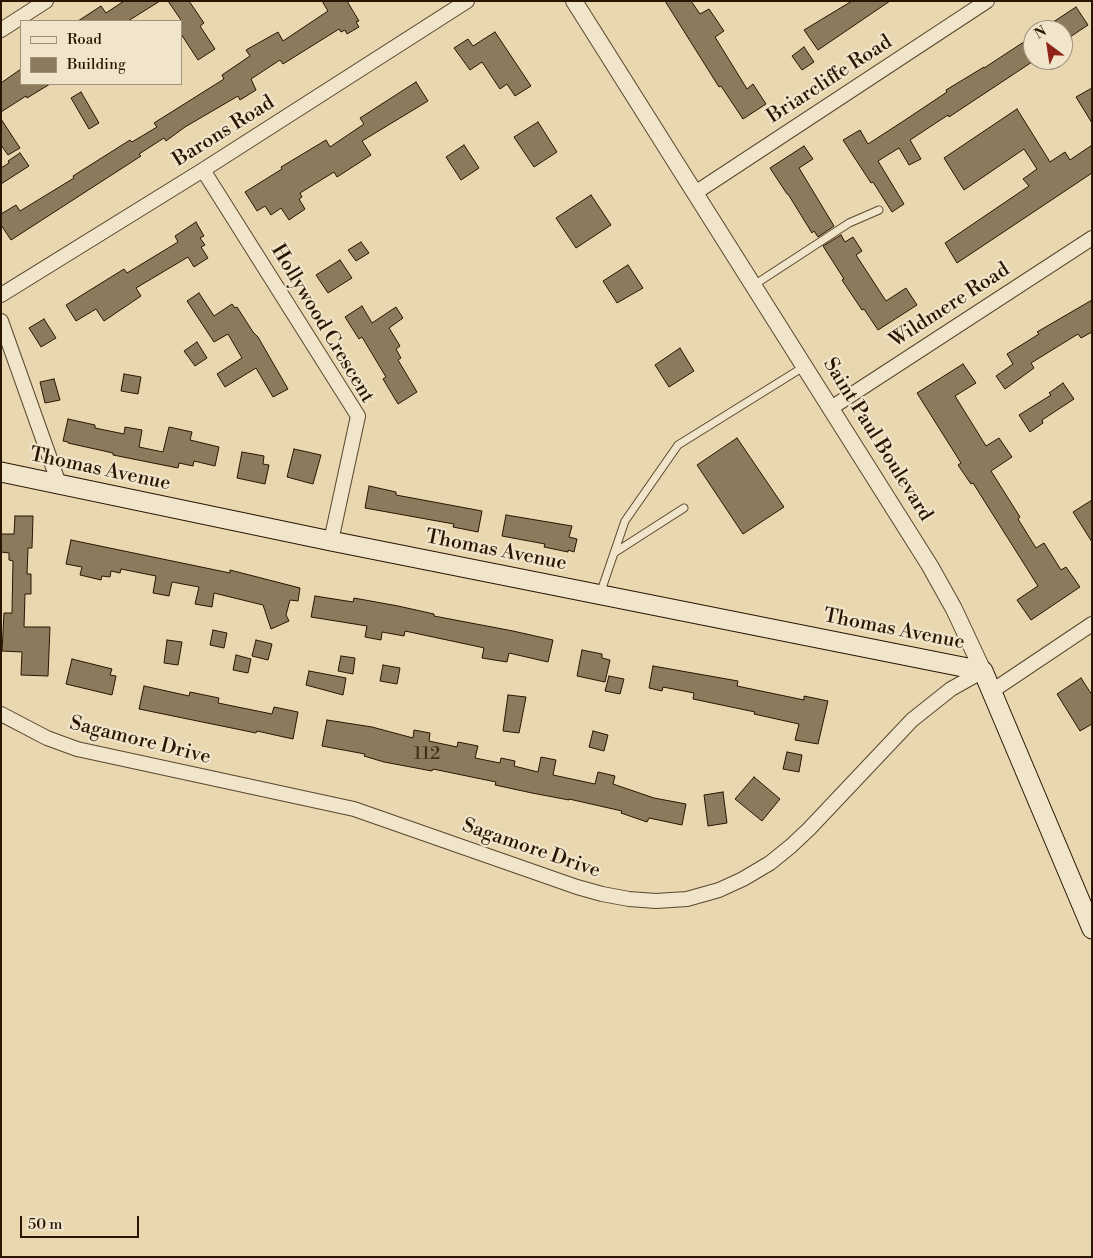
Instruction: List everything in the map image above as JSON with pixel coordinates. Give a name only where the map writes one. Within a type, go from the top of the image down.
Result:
[{"type":"main road","name":"Thomas Avenue","points":[[1,472],[330,541],[983,671]]},
{"type":"main road","name":"Saint Paul Boulevard","points":[[983,671],[1092,928]]},
{"type":"street","points":[[1,30],[46,1]]},
{"type":"street","name":"Barons Road","points":[[1,295],[203,170],[467,1]]},
{"type":"street","name":"Saint Paul Boulevard","points":[[574,1],[930,566],[954,609],[983,671]]},
{"type":"street","name":"Briarcliffe Road","points":[[695,193],[987,1]]},
{"type":"street","name":"Hollywood Crescent","points":[[203,170],[358,416],[330,541]]},
{"type":"street","name":"Wildmere Road","points":[[831,408],[1092,238]]},
{"type":"street","points":[[1,321],[59,484]]},
{"type":"street","points":[[992,691],[1092,624]]},
{"type":"street","name":"Sagamore Drive","points":[[1,714],[47,738],[77,749],[354,810],[577,887],[629,899],[656,901],[687,899],[719,890],[743,879],[770,863],[809,829],[912,720],[951,689],[983,671]]},
{"type":"lane","points":[[754,286],[849,223],[879,210]]},
{"type":"lane","points":[[600,594],[624,521],[678,445],[805,366]]},
{"type":"lane","points":[[614,554],[684,508]]},
{"type":"building","points":[[124,1],[160,1],[130,20],[80,20],[101,6],[106,13]]},
{"type":"building","points":[[168,1],[189,1],[204,23],[200,26],[215,49],[198,60],[182,36],[181,20]]},
{"type":"building","points":[[322,1],[347,1],[359,21],[356,22],[359,27],[347,34],[345,30],[341,32],[339,29],[283,64],[280,60],[251,79],[256,90],[240,100],[238,96],[185,127],[166,141],[164,138],[139,154],[141,156],[11,240],[1,225],[1,214],[16,205],[20,211],[74,178],[73,176],[130,140],[132,142],[157,127],[154,123],[224,79],[222,75],[250,56],[246,50],[278,32],[283,41],[328,11]]},
{"type":"building","points":[[665,1],[691,1],[700,14],[709,9],[724,31],[715,37],[747,89],[753,84],[766,104],[743,119],[721,86],[719,87]]},
{"type":"building","points":[[852,1],[890,1],[818,50],[804,30]]},
{"type":"building","points":[[1076,7],[1088,25],[1073,35],[1073,20],[1056,20]]},
{"type":"building","points":[[495,32],[531,86],[515,96],[507,84],[500,89],[482,62],[470,70],[454,48],[468,39],[473,46]]},
{"type":"building","points":[[1023,43],[1023,68],[949,117],[948,115],[910,140],[921,159],[909,165],[899,148],[878,161],[904,204],[892,212],[843,140],[860,130],[868,144],[947,92],[946,90]]},
{"type":"building","points":[[804,47],[814,62],[802,70],[792,56]]},
{"type":"building","points":[[20,70],[20,85],[48,85],[27,98],[26,96],[1,112],[1,83]]},
{"type":"building","points":[[416,82],[428,101],[362,141],[371,155],[337,177],[334,172],[300,193],[302,197],[299,199],[305,209],[289,220],[281,208],[271,215],[265,206],[257,211],[245,192],[282,169],[281,167],[326,140],[330,147],[364,124],[360,118]]},
{"type":"building","points":[[1092,88],[1092,123],[1076,97]]},
{"type":"building","points":[[81,92],[99,123],[89,129],[71,98]]},
{"type":"building","points":[[1017,109],[1050,162],[1065,152],[1070,160],[1092,145],[1092,173],[957,263],[945,243],[1029,186],[1023,179],[1037,169],[1024,149],[964,190],[944,158]]},
{"type":"building","points":[[1,119],[20,148],[8,155],[1,145]]},
{"type":"building","points":[[538,122],[557,152],[534,167],[514,137]]},
{"type":"building","points":[[464,145],[479,168],[461,180],[446,157]]},
{"type":"building","points":[[804,146],[813,159],[799,168],[834,226],[818,237],[814,231],[812,233],[770,168]]},
{"type":"building","points":[[20,153],[29,166],[1,184],[1,168]]},
{"type":"building","points":[[591,195],[611,225],[576,248],[556,218]]},
{"type":"building","points":[[196,222],[204,236],[200,238],[205,245],[201,247],[208,258],[194,267],[188,257],[136,288],[141,296],[104,321],[96,309],[76,321],[66,305],[124,269],[127,273],[178,242],[175,236]]},
{"type":"building","points":[[841,235],[845,242],[853,237],[862,251],[856,255],[886,301],[906,288],[917,305],[878,330],[842,280],[844,279],[823,246]]},
{"type":"building","points":[[361,242],[369,253],[356,261],[348,250]]},
{"type":"building","points":[[340,260],[352,278],[328,293],[316,275]]},
{"type":"building","points":[[628,265],[643,288],[617,303],[603,281]]},
{"type":"building","points":[[199,293],[214,316],[232,304],[235,308],[237,307],[258,337],[288,389],[273,397],[256,368],[225,387],[217,374],[242,358],[228,334],[214,342],[187,301]]},
{"type":"building","points":[[1092,300],[1092,332],[1081,338],[1078,334],[1031,363],[1034,368],[1005,389],[996,376],[1013,364],[1007,354],[1039,334],[1037,332]]},
{"type":"building","points":[[362,306],[372,323],[396,307],[403,318],[389,328],[400,346],[396,349],[401,358],[398,360],[417,392],[398,404],[383,379],[386,377],[362,337],[359,339],[345,317]]},
{"type":"building","points":[[44,319],[56,338],[41,347],[29,328]]},
{"type":"building","points":[[197,342],[207,358],[195,366],[184,351]]},
{"type":"building","points":[[680,348],[694,371],[669,387],[655,365]]},
{"type":"building","points":[[963,364],[976,383],[955,396],[986,446],[999,438],[1012,457],[991,471],[1020,517],[1018,519],[1036,548],[1044,543],[1061,570],[1066,567],[1080,587],[1031,620],[1017,600],[1038,586],[973,483],[971,484],[958,465],[961,463],[917,393]]},
{"type":"building","points":[[124,374],[141,377],[138,394],[121,391]]},
{"type":"building","points":[[54,379],[60,400],[45,403],[40,382]]},
{"type":"building","points":[[1063,383],[1074,399],[1042,420],[1043,423],[1030,432],[1019,415],[1051,395],[1049,393]]},
{"type":"building","points":[[68,419],[95,425],[95,428],[124,434],[125,427],[142,430],[139,447],[163,452],[169,427],[192,432],[190,440],[219,447],[215,466],[194,461],[193,466],[179,463],[178,468],[113,455],[113,453],[68,443],[63,441]]},
{"type":"building","points":[[737,438],[784,507],[743,534],[697,465]]},
{"type":"building","points":[[294,449],[321,455],[313,484],[287,477]]},
{"type":"building","points":[[242,452],[264,456],[263,464],[269,465],[265,484],[237,478]]},
{"type":"building","points":[[369,486],[396,492],[396,495],[482,511],[478,532],[453,527],[454,524],[365,508]]},
{"type":"building","points":[[1092,500],[1092,542],[1073,512]]},
{"type":"building","points":[[506,515],[572,526],[569,537],[577,539],[574,552],[544,547],[545,544],[502,536]]},
{"type":"building","points":[[15,516],[33,516],[32,548],[28,548],[27,574],[31,574],[31,594],[25,594],[24,627],[50,627],[48,676],[21,675],[22,652],[2,651],[4,613],[12,613],[13,561],[9,560],[9,553],[1,552],[1,534],[14,534]]},
{"type":"building","points":[[71,540],[230,573],[230,570],[300,588],[298,601],[290,600],[286,615],[289,621],[271,629],[263,605],[214,593],[212,607],[195,604],[199,587],[172,582],[169,596],[153,593],[156,576],[121,569],[120,573],[111,571],[110,577],[102,576],[101,580],[80,575],[82,567],[66,564]]},
{"type":"building","points":[[315,596],[353,602],[354,598],[398,606],[434,614],[434,616],[553,640],[548,662],[509,653],[507,662],[482,658],[484,648],[405,631],[404,636],[382,632],[381,640],[365,637],[367,626],[311,617]]},
{"type":"building","points":[[213,630],[227,633],[224,648],[210,645]]},
{"type":"building","points":[[167,640],[182,642],[178,665],[164,663]]},
{"type":"building","points":[[256,640],[272,644],[268,660],[252,656]]},
{"type":"building","points":[[582,650],[602,654],[602,658],[610,660],[605,682],[577,676]]},
{"type":"building","points":[[236,655],[251,659],[248,673],[233,670]]},
{"type":"building","points":[[341,656],[355,658],[353,674],[338,671]]},
{"type":"building","points":[[72,659],[112,669],[110,675],[116,676],[112,695],[66,684]]},
{"type":"building","points":[[383,665],[400,668],[397,684],[380,681]]},
{"type":"building","points":[[653,666],[738,681],[737,686],[804,700],[804,696],[828,701],[818,744],[795,740],[799,724],[754,714],[755,712],[693,699],[694,693],[663,687],[662,691],[649,688]]},
{"type":"building","points":[[309,671],[346,678],[343,695],[306,685]]},
{"type":"building","points":[[609,676],[624,679],[620,694],[605,691]]},
{"type":"building","points":[[1081,678],[1092,695],[1092,724],[1080,731],[1057,694]]},
{"type":"building","points":[[144,686],[189,696],[190,692],[219,698],[218,703],[272,714],[274,707],[298,712],[293,739],[139,709]]},
{"type":"building","points":[[508,695],[526,697],[519,733],[503,731]]},
{"type":"building","points":[[327,720],[372,727],[413,738],[414,730],[430,733],[429,741],[457,747],[458,742],[478,746],[475,758],[500,763],[501,758],[515,761],[514,766],[538,772],[541,757],[556,760],[553,775],[595,784],[598,772],[615,776],[613,784],[654,798],[686,804],[682,825],[649,818],[647,822],[621,813],[622,811],[495,785],[496,782],[433,769],[432,771],[384,762],[364,756],[365,754],[322,746]]},
{"type":"building","points":[[593,731],[608,735],[604,751],[589,747]]},
{"type":"building","points":[[787,752],[802,755],[799,772],[783,769]]},
{"type":"building","points":[[754,777],[780,799],[762,821],[735,799]]},
{"type":"building","points":[[723,792],[727,823],[708,826],[704,795]]}]
